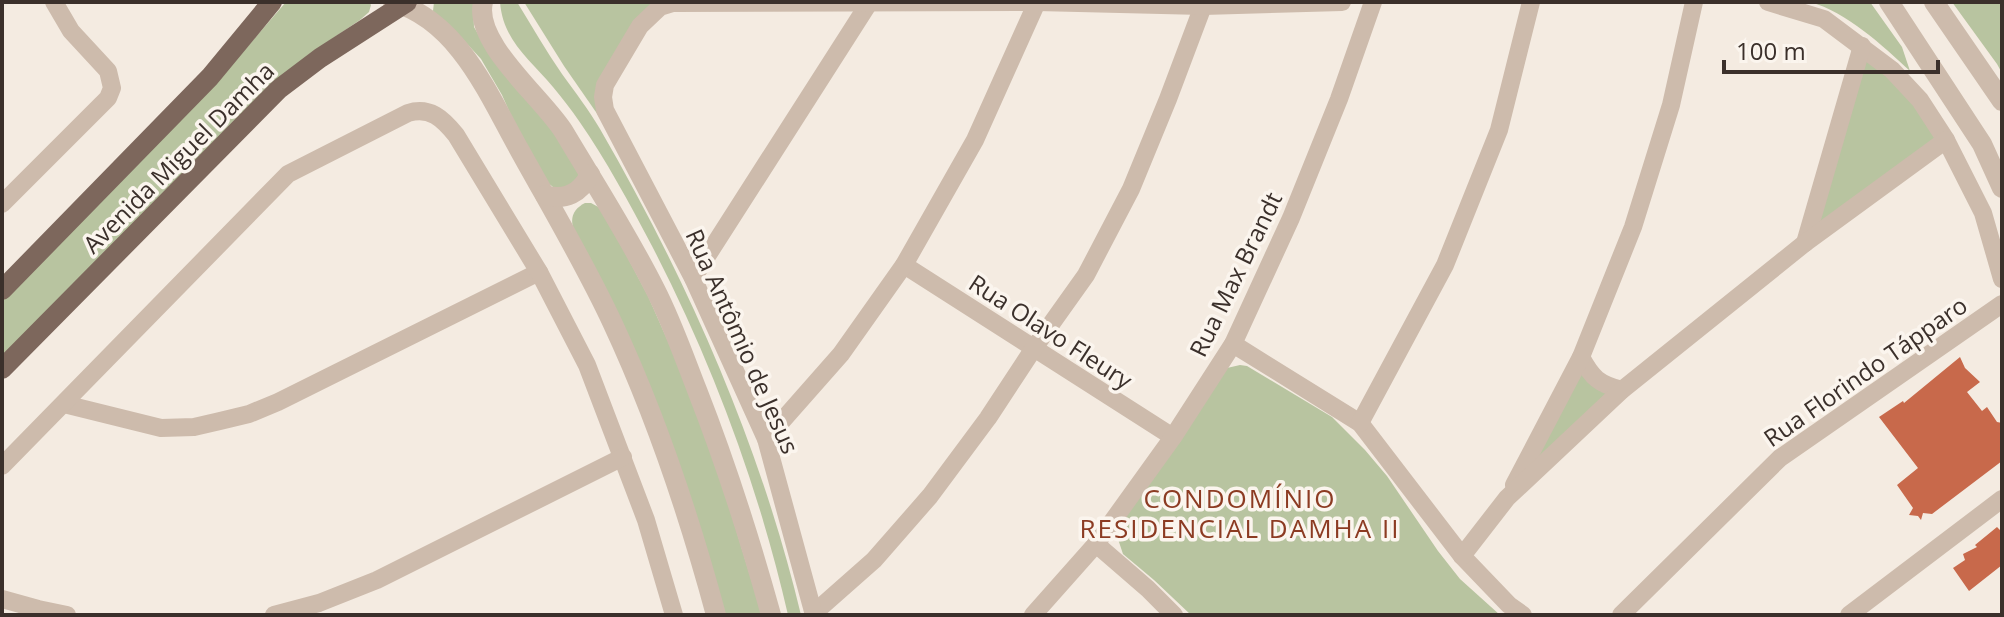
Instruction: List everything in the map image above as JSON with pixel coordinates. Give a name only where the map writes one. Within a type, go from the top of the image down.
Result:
[{"type":"main road","name":"Avenida Miguel Damha","points":[[2,290],[210,77],[272,2]]},
{"type":"main road","name":"Avenida Miguel Damha","points":[[2,369],[279,89],[400,3]]},
{"type":"street","points":[[5,194],[108,98],[112,88],[108,71],[71,31],[54,2]]},
{"type":"street","points":[[483,2],[483,24],[495,48],[556,119],[656,291],[718,444],[742,513],[771,615]]},
{"type":"street","points":[[693,278],[869,3],[1037,2],[1203,6],[1342,2]]},
{"type":"street","points":[[766,439],[841,354],[904,265],[975,140],[1037,2]]},
{"type":"street","name":"Rua Max Brandt","points":[[1033,615],[1096,544],[1173,437],[1233,344],[1291,218],[1339,99],[1373,2]]},
{"type":"street","points":[[1360,423],[1445,265],[1499,130],[1531,2]]},
{"type":"street","points":[[1507,498],[1581,357],[1633,227],[1671,105],[1694,2]]},
{"type":"street","points":[[1768,2],[1824,19],[1892,70],[1920,100],[1946,140],[1983,213],[2002,279]]},
{"type":"street","points":[[1889,2],[1982,144],[2002,188]]},
{"type":"street","points":[[1934,2],[2002,101]]},
{"type":"street","points":[[400,3],[424,16],[442,31],[488,91],[612,320],[642,391],[697,546],[716,615]]},
{"type":"street","name":"Rua Antômio de Jesus","points":[[814,614],[766,439],[693,278],[605,110],[603,97],[609,77],[640,26],[660,7],[673,3],[869,3]]},
{"type":"street","points":[[814,614],[874,560],[930,496],[988,418],[1086,275],[1131,189],[1203,6]]},
{"type":"street","points":[[1805,243],[1862,46]]},
{"type":"street","points":[[2,466],[288,174],[408,113],[436,114],[456,135],[539,272],[587,365],[646,520],[674,615]]},
{"type":"street","points":[[1462,556],[1507,498],[1622,390],[1805,243],[1946,140]]},
{"type":"street","points":[[545,195],[558,198],[570,195],[582,187],[590,174]]},
{"type":"street","points":[[559,220],[576,201],[589,196],[603,197]]},
{"type":"street","name":"Rua Olavo Fleury","points":[[904,265],[1173,437]]},
{"type":"street","points":[[64,404],[161,428],[194,427],[249,414],[539,272]]},
{"type":"street","name":"Rua Florindo Tápparo","points":[[1621,615],[1780,458],[2002,304]]},
{"type":"street","points":[[1233,344],[1360,423],[1462,556],[1509,605],[1523,615]]},
{"type":"street","points":[[1581,357],[1589,373],[1604,385],[1622,390]]},
{"type":"street","points":[[274,615],[319,603],[377,580],[623,457]]},
{"type":"street","points":[[1849,615],[2002,499]]},
{"type":"street","points":[[1096,544],[1174,615]]},
{"type":"street","points":[[2,599],[67,615]]},
{"type":"green space","points":[[286,2],[369,2],[371,5],[369,12],[360,20],[308,55],[2,360],[2,300],[185,113]]},
{"type":"green space","points":[[434,2],[473,2],[474,27],[481,39],[549,123],[578,172],[579,179],[571,188],[553,187],[548,183],[481,59],[433,11]]},
{"type":"green space","points":[[500,2],[517,2],[600,129],[663,245],[743,426],[765,488],[801,615],[788,615],[763,520],[732,426],[674,290],[626,198],[589,136],[563,99],[512,39],[502,16]]},
{"type":"green space","points":[[524,2],[656,2],[598,115],[564,66]]},
{"type":"green space","points":[[1810,2],[1870,2],[1902,47],[1910,71],[1851,22]]},
{"type":"green space","points":[[1952,2],[2002,2],[2002,73],[1997,64]]},
{"type":"green space","points":[[1864,58],[1914,104],[1936,140],[1814,229]]},
{"type":"green space","points":[[585,203],[602,209],[648,296],[682,373],[711,447],[762,615],[725,615],[573,227],[574,213]]},
{"type":"green space","points":[[1247,366],[1332,417],[1387,476],[1460,579],[1500,615],[1191,615],[1123,554],[1117,536],[1120,524],[1227,368]]},
{"type":"green space","points":[[1580,368],[1609,394],[1529,469]]},
{"type":"building","points":[[1960,357],[1965,368],[1980,382],[1967,392],[1982,411],[1987,407],[1997,422],[2002,423],[2002,461],[1932,514],[1923,513],[1921,520],[1918,516],[1909,515],[1913,508],[1897,485],[1918,468],[1879,417],[1904,403]]},
{"type":"building","points":[[1997,527],[2002,532],[2002,565],[1969,591],[1953,568],[1965,560],[1963,554],[1977,547],[1975,545]]},
{"type":"district","name":"CONDOMÍNIO RESIDENCIAL DAMHA II","points":[[1240,513]]}]
